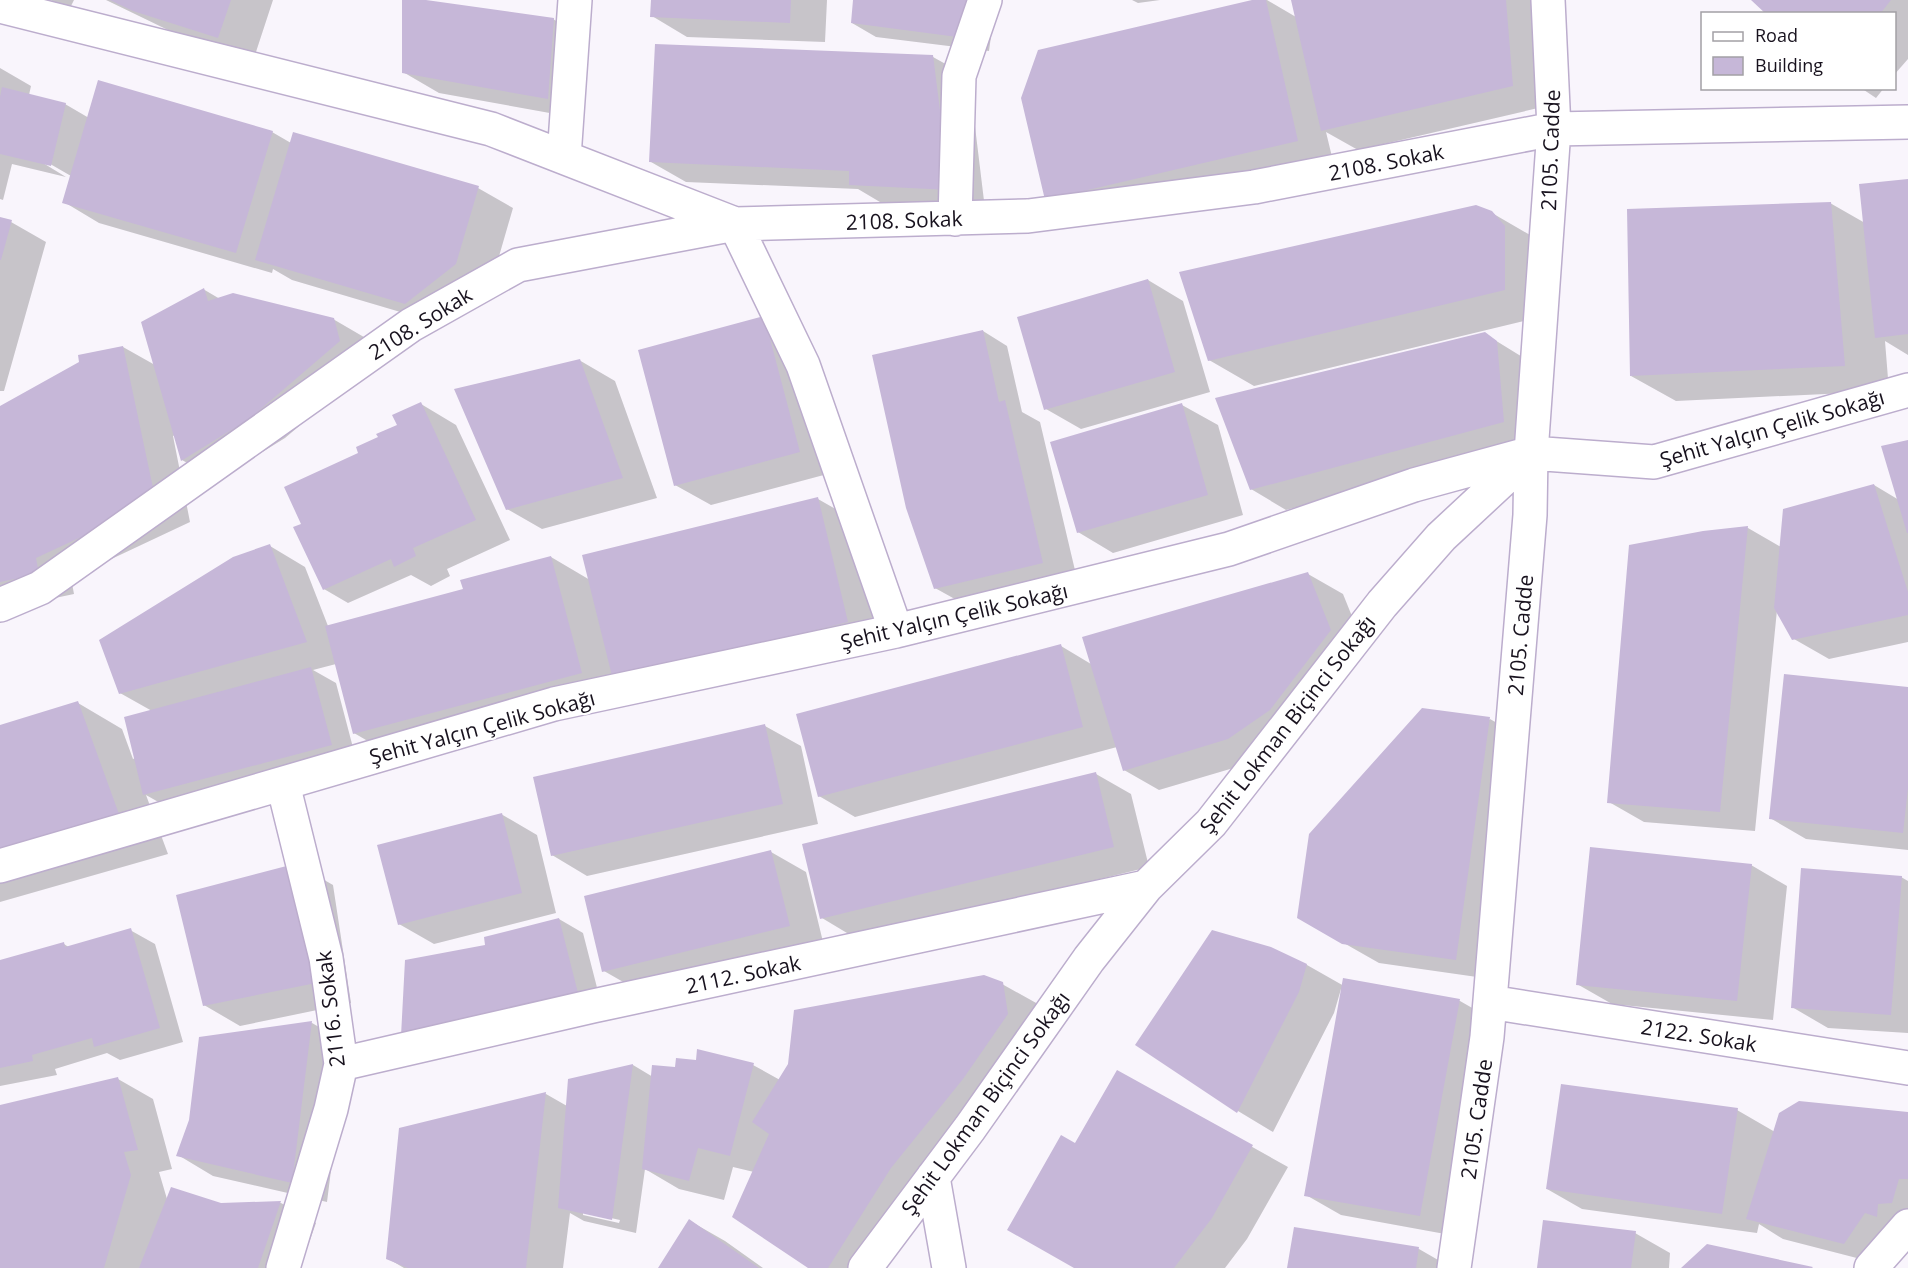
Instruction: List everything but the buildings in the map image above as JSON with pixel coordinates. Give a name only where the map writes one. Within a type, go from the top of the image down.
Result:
[{"type":"street","points":[[564,157],[574,0]]},
{"type":"street","points":[[955,219],[959,76],[985,0]]},
{"type":"street","name":"2105. Cadde","points":[[1454,1268],[1488,1037],[1530,515],[1531,453],[1554,129],[1548,0]]},
{"type":"street","points":[[0,6],[491,129],[735,224],[803,365],[896,631]]},
{"type":"street","name":"2108. Sokak","points":[[0,605],[40,588],[411,325],[518,265],[735,224],[1028,216],[1254,187],[1554,129],[1908,122]]},
{"type":"street","name":"Şehit Yalçın Çelik Sokağı","points":[[0,866],[554,704],[896,631],[1228,549],[1414,485],[1531,453],[1654,462],[1908,390]]},
{"type":"street","name":"Şehit Lokman Biçinci Sokağı","points":[[865,1268],[1089,959],[1146,887],[1211,823],[1382,604],[1441,537],[1531,453]]},
{"type":"street","name":"2116. Sokak","points":[[283,784],[326,958],[341,1064],[331,1110],[283,1268]]},
{"type":"street","name":"2112. Sokak","points":[[341,1064],[593,1006],[1146,887]]},
{"type":"street","name":"2122. Sokak","points":[[1490,1002],[1908,1068]]},
{"type":"street","points":[[933,1177],[949,1268]]},
{"type":"street","points":[[1871,1268],[1908,1226]]}]
